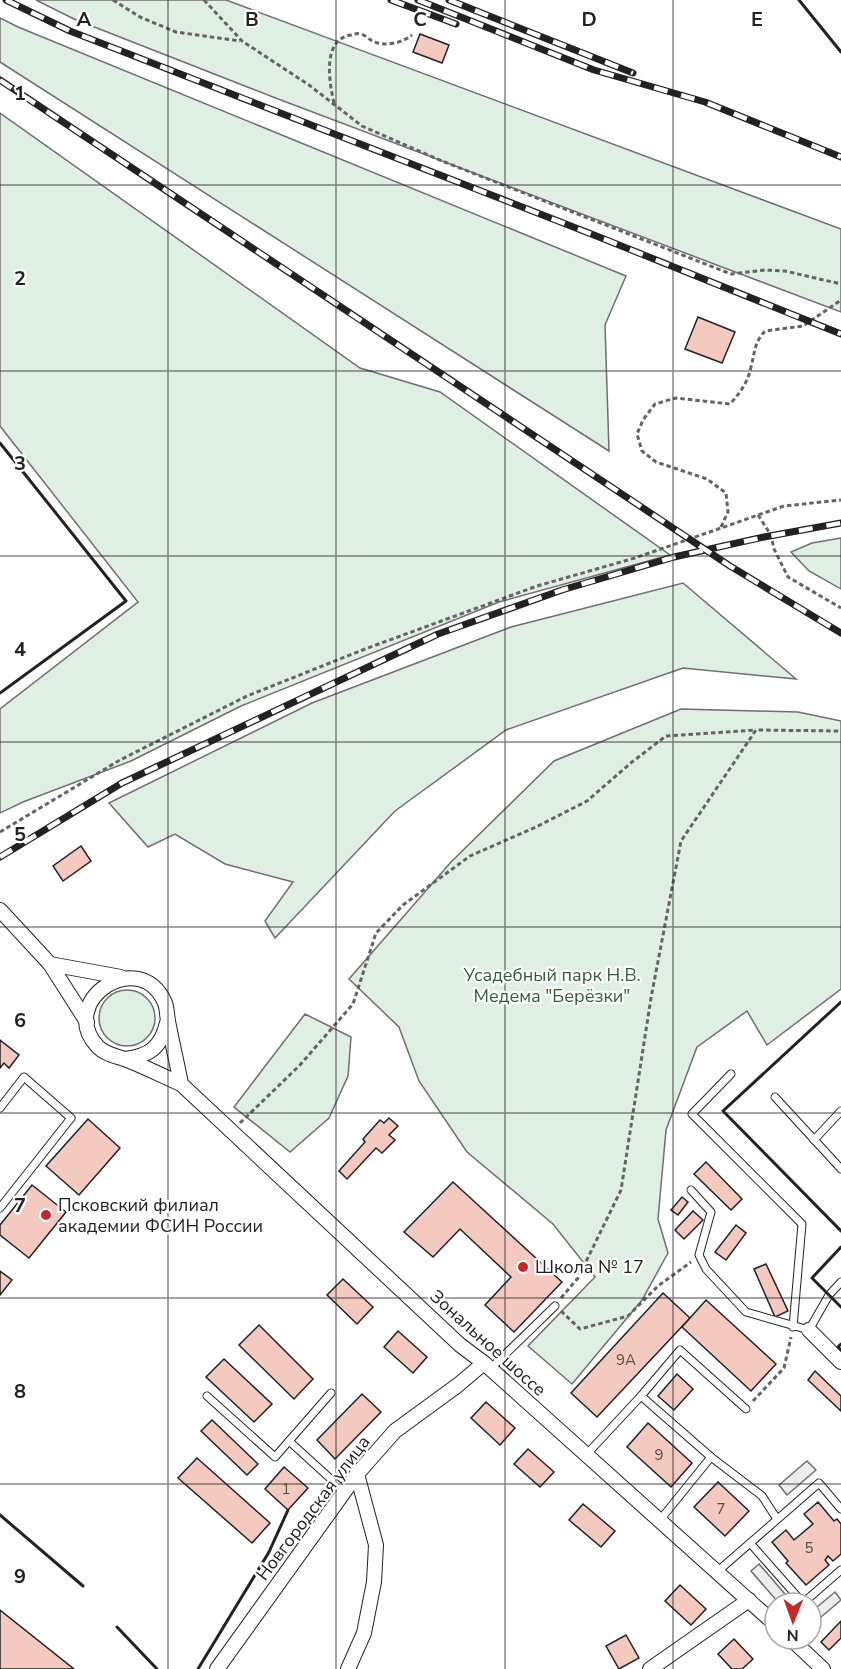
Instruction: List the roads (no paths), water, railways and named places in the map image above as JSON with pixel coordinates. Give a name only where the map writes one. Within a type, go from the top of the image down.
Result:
[{"type":"street","name":"Зональное шоссе","points":[[0,910],[50,964],[87,1022],[91,1036],[99,1047],[111,1055],[182,1084],[460,1345],[487,1365],[763,1613]]},
{"type":"street","points":[[50,964],[141,980],[156,990],[165,1004],[182,1084]]},
{"type":"street","points":[[87,1022],[88,1007],[95,995],[108,983],[124,978]]},
{"type":"street","points":[[125,1059],[139,1057],[152,1051],[163,1038],[168,1021]]},
{"type":"street","points":[[809,1330],[841,1362]]},
{"type":"street","name":"Новгородская улица","points":[[216,1669],[344,1491],[395,1431],[487,1365]]},
{"type":"street","points":[[348,1669],[364,1633],[374,1582],[376,1545],[357,1474]]},
{"type":"street","points":[[650,1669],[749,1600]]},
{"type":"street","points":[[804,1651],[823,1669]]},
{"type":"lane","points":[[730,1074],[693,1114],[802,1224],[793,1327]]},
{"type":"lane","points":[[0,1108],[24,1077],[71,1118],[0,1208]]},
{"type":"lane","points":[[775,1097],[841,1169]]},
{"type":"lane","points":[[814,1140],[841,1111]]},
{"type":"lane","points":[[691,1190],[711,1212],[699,1255],[706,1269],[746,1312],[809,1330],[830,1295],[841,1282]]},
{"type":"lane","points":[[487,1365],[555,1306]]},
{"type":"lane","points":[[586,1455],[680,1350],[746,1408]]},
{"type":"lane","points":[[207,1396],[275,1457],[331,1393]]},
{"type":"lane","points":[[640,1396],[762,1497],[777,1519]]},
{"type":"lane","points":[[289,1441],[344,1491]]},
{"type":"lane","points":[[660,1520],[711,1457]]},
{"type":"lane","points":[[718,1571],[819,1483],[841,1509]]},
{"type":"lane","points":[[750,1543],[803,1603],[841,1570]]},
{"type":"railway","points":[[6,0],[70,31],[841,334]]},
{"type":"railway","points":[[391,0],[456,24]]},
{"type":"railway","points":[[418,0],[594,70],[705,102],[841,157]]},
{"type":"railway","points":[[449,0],[633,73]]},
{"type":"railway","points":[[0,80],[730,566],[841,633]]},
{"type":"railway","points":[[0,857],[122,783],[438,634],[562,590],[674,557],[841,523]]},
{"type":"place","name":"Псковский филиал академии ФСИН России","points":[[46,1215]]},
{"type":"place","name":"Школа № 17","points":[[523,1267]]},
{"type":"park label","name":"Усадебный парк Н.В. Медема \"Берёзки\"","points":[[552,985]]}]
